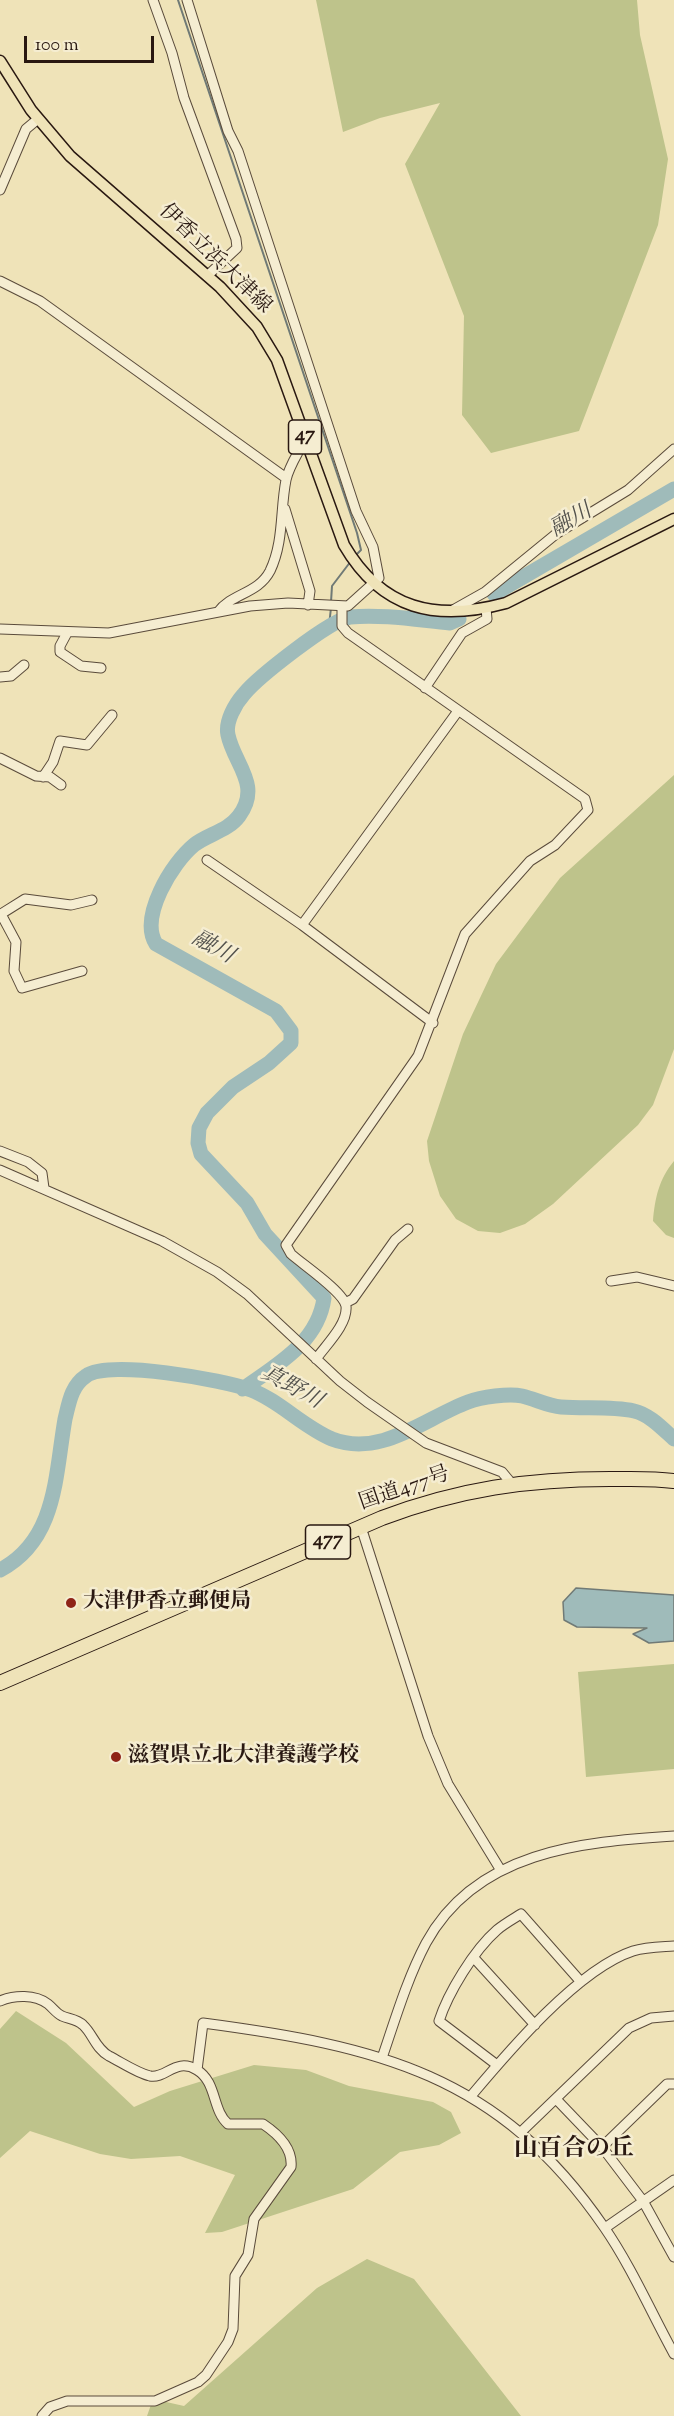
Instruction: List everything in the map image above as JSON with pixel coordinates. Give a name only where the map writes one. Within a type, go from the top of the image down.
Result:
[{"type":"highway","name":"国道477号","points":[[0,1683],[361,1527],[429,1500],[470,1490],[512,1484],[589,1479],[674,1481]]},
{"type":"main road","name":"伊香立浜大津線","points":[[0,61],[38,119],[70,156],[241,308],[267,342],[277,360],[344,546],[356,566],[374,585],[395,600],[426,610],[451,612],[486,608],[530,592],[674,519]]},
{"type":"street","points":[[153,0],[172,54],[184,98],[237,239],[237,248],[207,276]]},
{"type":"street","points":[[0,629],[109,633],[250,606],[348,606],[374,585],[379,578],[373,547],[356,511],[238,151],[225,122],[187,0]]},
{"type":"street","points":[[0,190],[26,129],[38,119]]},
{"type":"street","points":[[0,281],[40,301],[286,478]]},
{"type":"street","points":[[218,612],[226,602],[261,585],[270,570],[278,546],[286,478],[305,439]]},
{"type":"street","points":[[451,612],[485,592],[556,534],[628,490],[674,449]]},
{"type":"street","points":[[284,503],[310,591],[308,605]]},
{"type":"street","points":[[316,1359],[344,1319],[345,1303],[341,1296],[291,1254],[285,1245],[418,1056],[433,1023],[465,934],[530,861],[555,844],[588,810],[585,799],[348,633],[342,627],[342,606]]},
{"type":"street","points":[[425,688],[462,633],[486,619],[486,608]]},
{"type":"street","points":[[66,633],[60,646],[60,652],[81,666],[100,668]]},
{"type":"street","points":[[0,676],[11,676],[24,665]]},
{"type":"street","points":[[302,925],[458,711]]},
{"type":"street","points":[[43,777],[53,762],[60,741],[87,745],[112,715]]},
{"type":"street","points":[[0,758],[36,776],[50,777],[61,785]]},
{"type":"street","points":[[207,860],[302,925],[433,1023]]},
{"type":"street","points":[[82,971],[22,988],[14,971],[16,942],[0,914],[25,899],[71,905],[92,900]]},
{"type":"street","points":[[0,1151],[28,1162],[42,1173],[44,1188]]},
{"type":"street","points":[[0,1170],[162,1241],[218,1272],[248,1294],[316,1359],[367,1402],[426,1443],[502,1472],[512,1484]]},
{"type":"street","points":[[345,1303],[353,1299],[395,1240],[408,1229]]},
{"type":"street","points":[[611,1281],[637,1277],[674,1286]]},
{"type":"street","points":[[361,1527],[428,1736],[448,1784],[500,1869]]},
{"type":"street","points":[[382,2058],[413,1971],[428,1941],[448,1913],[500,1869],[563,1847],[674,1836]]},
{"type":"street","points":[[497,2065],[439,2021],[444,2004],[474,1958],[496,1930],[521,1914],[581,1982]]},
{"type":"street","points":[[471,2096],[535,2025],[581,1982],[605,1965],[632,1952],[674,1946]]},
{"type":"street","points":[[474,1958],[535,2025]]},
{"type":"street","points":[[0,2001],[10,1997],[25,1996],[48,2003],[58,2014],[84,2026],[93,2042],[107,2055],[152,2077],[172,2067],[197,2070],[210,2085],[220,2117],[228,2124],[263,2124],[281,2139],[292,2160],[291,2167],[254,2219],[248,2255],[235,2276],[235,2315],[228,2342],[198,2382],[155,2401],[67,2401],[50,2408],[42,2416]]},
{"type":"street","points":[[521,2132],[629,2028],[651,2018],[674,2016]]},
{"type":"street","points":[[197,2070],[203,2023],[326,2042],[421,2071],[471,2096],[521,2132],[568,2180],[605,2228],[674,2354]]},
{"type":"street","points":[[602,2147],[667,2084],[674,2084]]},
{"type":"street","points":[[556,2098],[602,2147],[643,2201],[674,2257]]},
{"type":"street","points":[[605,2228],[674,2180]]},
{"type":"green space","points":[[316,0],[637,0],[640,35],[668,159],[658,225],[579,431],[491,453],[462,415],[464,316],[405,164],[440,103],[380,118],[343,132]]},
{"type":"green space","points":[[674,775],[674,1049],[653,1105],[638,1125],[553,1204],[525,1224],[500,1233],[478,1231],[456,1219],[440,1196],[429,1161],[427,1141],[463,1034],[496,964],[560,878]]},
{"type":"green space","points":[[674,1161],[674,1238],[666,1235],[653,1221],[659,1189]]},
{"type":"green space","points":[[674,1664],[674,1769],[586,1777],[578,1672]]},
{"type":"green space","points":[[16,2011],[66,2043],[134,2107],[170,2091],[254,2065],[306,2070],[349,2086],[433,2102],[451,2112],[461,2133],[439,2145],[400,2152],[353,2189],[222,2232],[205,2233],[235,2175],[180,2156],[131,2159],[100,2154],[30,2131],[0,2158],[0,2029]]},
{"type":"green space","points":[[367,2259],[414,2279],[521,2416],[147,2416],[153,2399],[184,2406],[317,2288]]},
{"type":"water","points":[[576,1588],[674,1595],[674,1641],[649,1643],[633,1634],[647,1628],[577,1627],[564,1620],[563,1602]]},
{"type":"waterway","points":[[178,0],[357,533],[361,550],[355,556]]},
{"type":"waterway","name":"融川","points":[[494,594],[674,489]]},
{"type":"waterway","points":[[331,602],[332,586],[351,561]]},
{"type":"waterway","points":[[329,625],[331,608]]},
{"type":"waterway","name":"融川","points":[[243,1389],[282,1362],[304,1340],[320,1314],[324,1298],[265,1234],[247,1203],[201,1154],[198,1143],[199,1128],[207,1113],[233,1087],[269,1063],[291,1043],[291,1031],[276,1011],[156,944],[152,933],[155,906],[160,891],[185,853],[200,841],[224,829],[239,816],[245,805],[248,794],[247,784],[231,746],[227,730],[234,708],[252,686],[311,638],[340,620],[362,616],[450,623],[459,619]]},
{"type":"waterway","name":"真野川","points":[[0,1570],[19,1557],[33,1542],[43,1524],[55,1484],[71,1395],[81,1380],[99,1371],[141,1370],[167,1373],[217,1381],[251,1390],[272,1401],[321,1434],[350,1444],[385,1440],[468,1402],[487,1397],[510,1395],[561,1407],[634,1411],[650,1419],[674,1439]]},
{"type":"place","name":"大津伊香立郵便局","points":[[71,1603]]},
{"type":"place","name":"滋賀県立北大津養護学校","points":[[116,1757]]},
{"type":"district","name":"山百合の丘","points":[[574,2151]]}]
